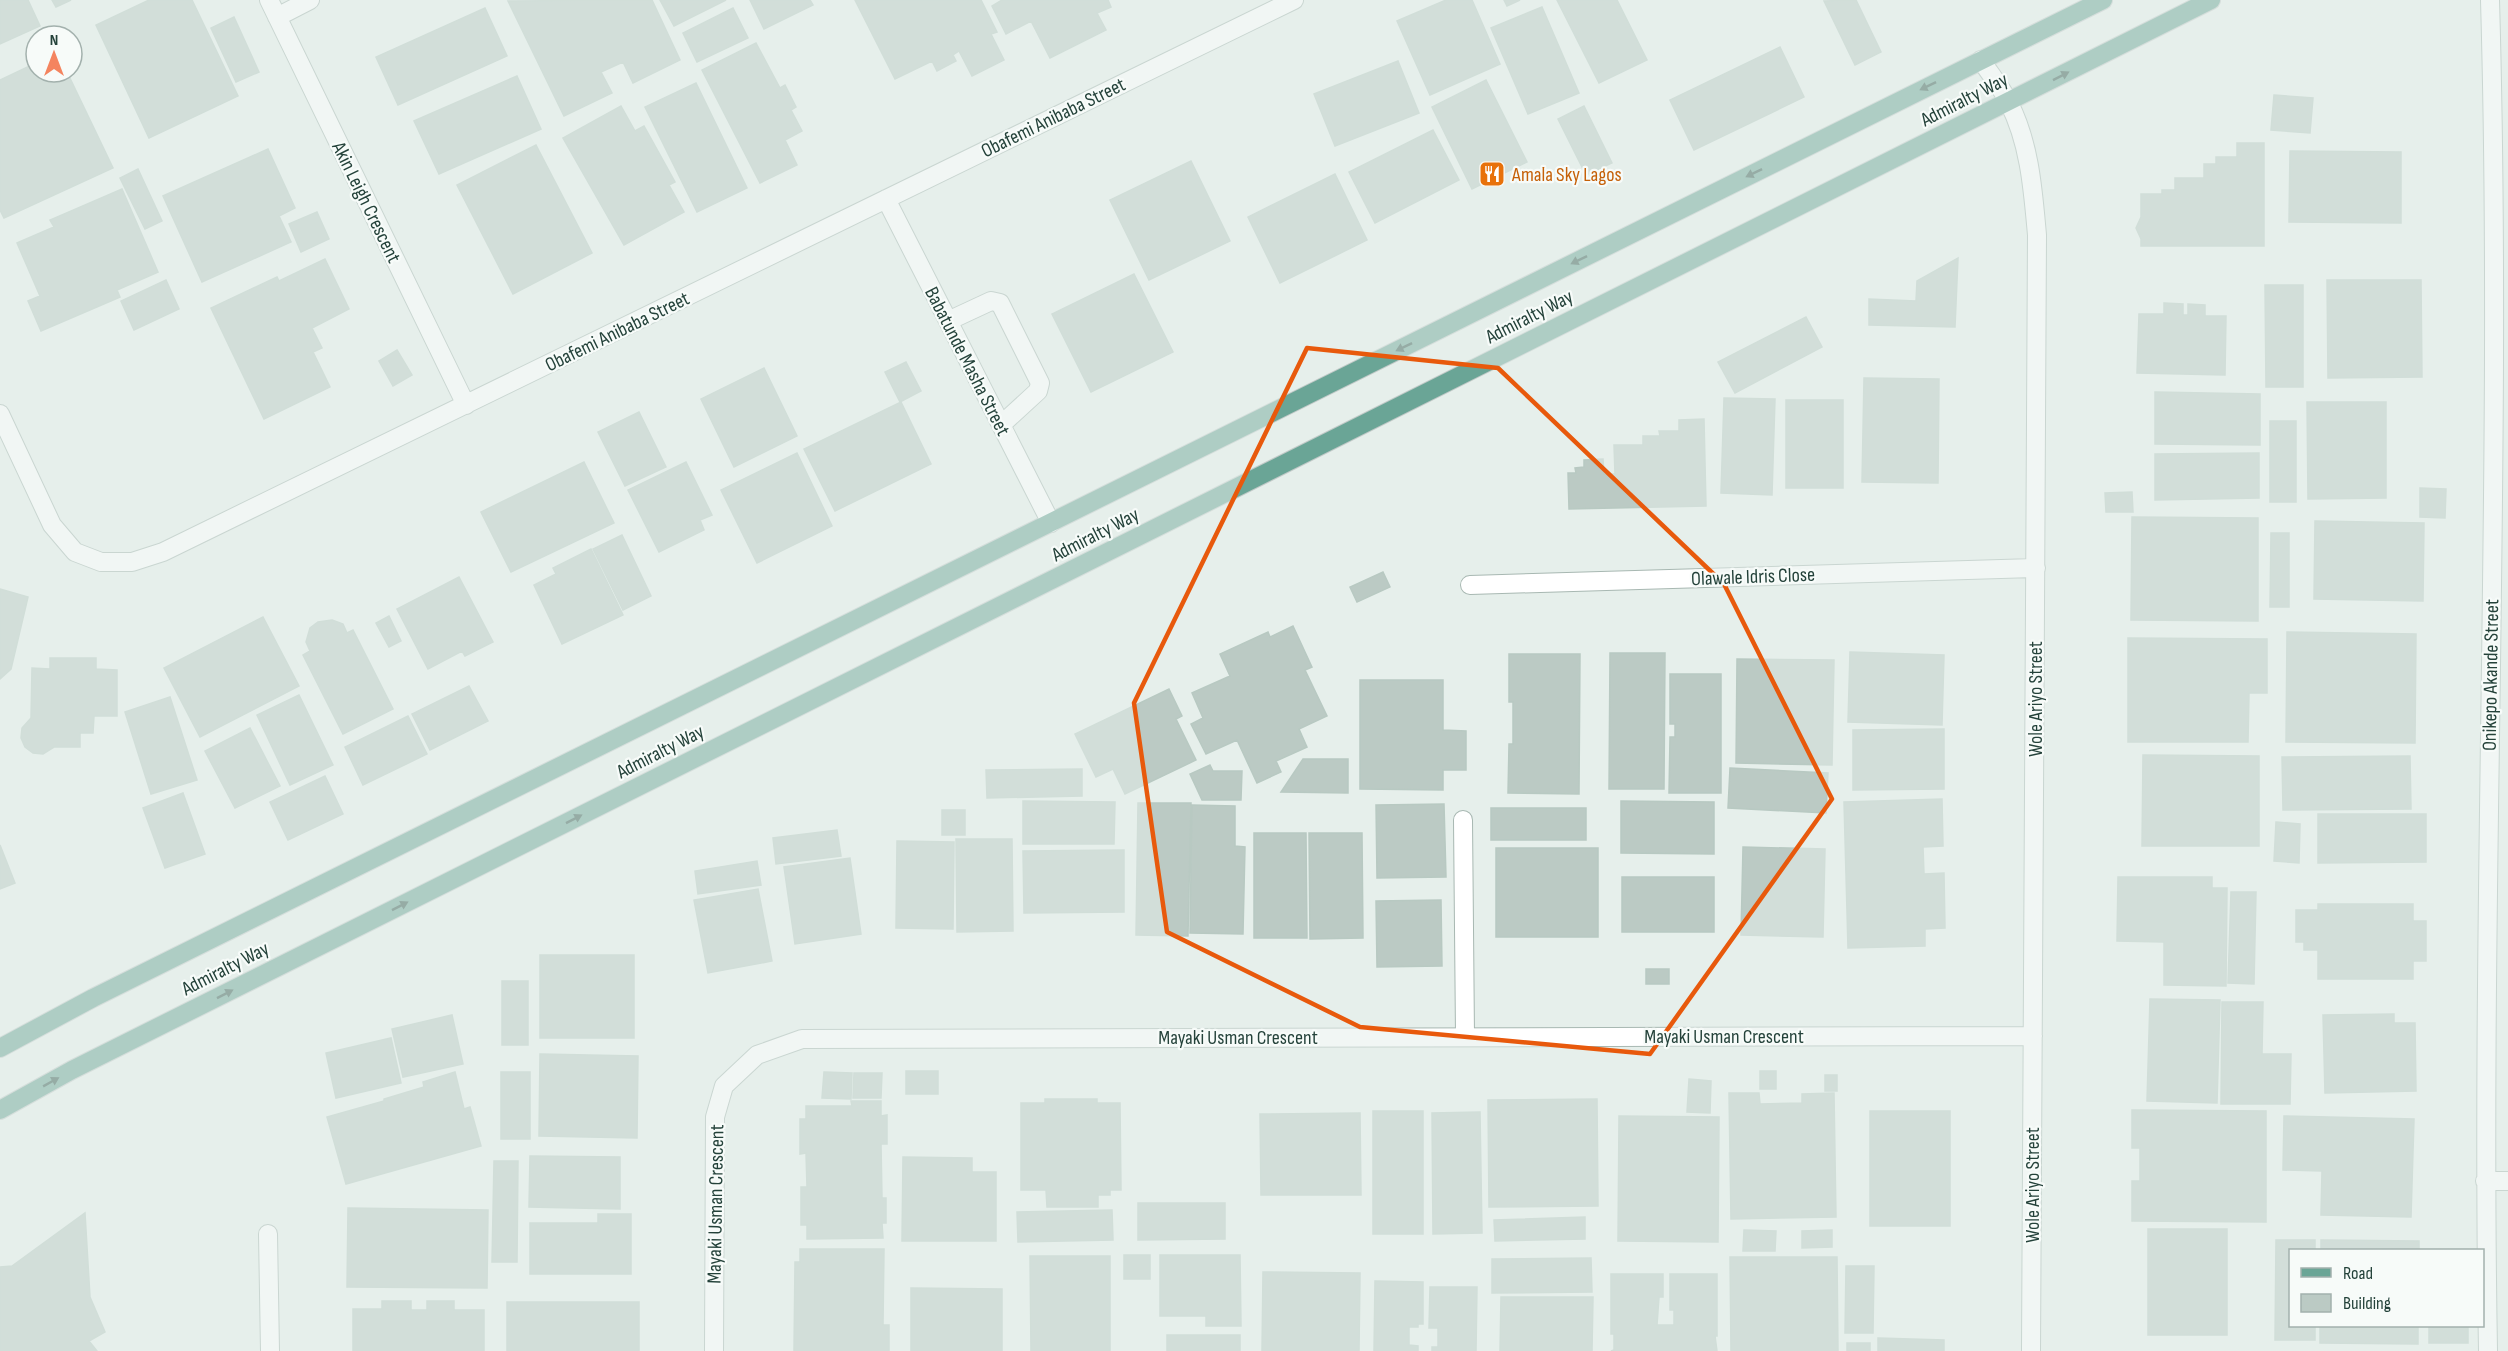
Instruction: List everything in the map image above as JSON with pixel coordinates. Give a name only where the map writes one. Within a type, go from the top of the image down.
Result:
[{"type":"main road","name":"Admiralty Way","points":[[0,1048],[104,993],[2103,0]]},
{"type":"main road","name":"Admiralty Way","points":[[0,1110],[72,1070],[2211,0]]},
{"type":"street","name":"Akin Leigh Crescent","points":[[269,0],[466,405]]},
{"type":"street","points":[[277,17],[310,0]]},
{"type":"street","name":"Obafemi Anibaba Street","points":[[0,414],[52,525],[75,552],[101,562],[132,562],[163,552],[1294,0]]},
{"type":"street","name":"Onikepo Akande Street","points":[[2488,1351],[2485,1181],[2501,174],[2490,0]]},
{"type":"street","name":"Wole Ariyo Street","points":[[1981,60],[2009,102],[2026,151],[2033,190],[2037,235],[2031,1351]]},
{"type":"street","name":"Babatunde Masha Street","points":[[886,199],[1051,523]]},
{"type":"street","points":[[948,321],[995,301],[999,303],[1030,363],[1041,387],[1001,425]]},
{"type":"street","name":"Olawale Idris Close","points":[[1470,585],[2036,568]]},
{"type":"street","points":[[1463,820],[1465,1036]]},
{"type":"street","name":"Mayaki Usman Crescent","points":[[714,1351],[716,1117],[724,1086],[757,1055],[802,1039],[2033,1036]]},
{"type":"street","points":[[2485,1181],[2508,1181]]},
{"type":"street","points":[[268,1234],[270,1351]]},
{"type":"highlighted area","points":[[1307,348],[1498,368],[1724,584],[1832,799],[1650,1054],[1360,1027],[1167,932],[1134,703]]},
{"type":"building","points":[[0,0],[28,0],[39,24],[24,24],[24,33],[0,44]]},
{"type":"building","points":[[52,0],[71,0],[56,7]]},
{"type":"building","points":[[149,0],[192,0],[238,96],[149,138],[96,25]]},
{"type":"building","points":[[652,0],[680,60],[633,83],[623,62],[601,72],[612,93],[564,116],[508,1]]},
{"type":"building","points":[[660,0],[726,0],[674,26]]},
{"type":"building","points":[[750,0],[810,0],[813,5],[764,29]]},
{"type":"building","points":[[855,0],[981,0],[997,32],[991,34],[1004,60],[972,76],[959,51],[953,55],[956,61],[937,71],[932,61],[895,79]]},
{"type":"building","points":[[1002,0],[1108,0],[1111,7],[1097,13],[1106,30],[1050,58],[1031,21],[1006,34],[992,6]]},
{"type":"building","points":[[1446,0],[1472,0],[1500,64],[1430,95],[1397,21]]},
{"type":"building","points":[[1504,0],[1520,0],[1507,6]]},
{"type":"building","points":[[1557,0],[1617,0],[1647,60],[1599,83]]},
{"type":"building","points":[[1856,0],[1881,52],[1855,65],[1824,1]]},
{"type":"building","points":[[1542,7],[1579,93],[1528,114],[1491,28]]},
{"type":"building","points":[[485,8],[507,56],[398,105],[376,57]]},
{"type":"building","points":[[733,8],[748,38],[697,62],[683,33]]},
{"type":"building","points":[[234,17],[259,72],[236,82],[211,28]]},
{"type":"building","points":[[756,43],[780,88],[785,85],[796,107],[791,110],[802,131],[785,140],[797,165],[760,183],[702,70]]},
{"type":"building","points":[[1780,47],[1804,97],[1694,150],[1670,100]]},
{"type":"building","points":[[1398,61],[1419,113],[1335,146],[1314,94]]},
{"type":"building","points":[[24,69],[24,84],[73,84],[113,168],[4,218],[0,210],[0,80]]},
{"type":"building","points":[[517,76],[541,129],[439,174],[414,121]]},
{"type":"building","points":[[1486,80],[1527,162],[1472,189],[1432,107]]},
{"type":"building","points":[[696,83],[747,188],[697,212],[645,107]]},
{"type":"building","points":[[2274,95],[2313,98],[2310,133],[2271,130]]},
{"type":"building","points":[[621,106],[635,131],[644,126],[675,182],[669,185],[684,212],[624,245],[563,138]]},
{"type":"building","points":[[1584,106],[1612,163],[1586,175],[1558,119]]},
{"type":"building","points":[[1433,130],[1459,180],[1375,223],[1349,172]]},
{"type":"building","points":[[2237,143],[2264,143],[2264,246],[2141,246],[2141,239],[2136,228],[2141,217],[2141,194],[2162,194],[2162,190],[2175,190],[2175,178],[2204,178],[2204,164],[2216,164],[2216,157],[2237,157]]},
{"type":"building","points":[[536,145],[592,253],[513,294],[457,185]]},
{"type":"building","points":[[268,149],[295,208],[279,216],[291,242],[202,282],[163,196]]},
{"type":"building","points":[[2290,151],[2401,152],[2401,223],[2289,222]]},
{"type":"building","points":[[1191,161],[1230,241],[1149,280],[1110,200]]},
{"type":"building","points":[[138,169],[162,221],[145,229],[120,178]]},
{"type":"building","points":[[1335,174],[1367,240],[1280,283],[1248,217]]},
{"type":"building","points":[[122,189],[158,272],[117,290],[120,297],[41,331],[28,301],[40,296],[17,243],[54,227],[50,220]]},
{"type":"building","points":[[317,212],[329,239],[301,252],[289,224]]},
{"type":"building","points":[[1958,258],[1955,327],[1869,325],[1869,299],[1916,301],[1917,281]]},
{"type":"building","points":[[325,259],[349,309],[312,328],[322,348],[313,352],[330,387],[264,419],[211,308],[277,277],[279,281]]},
{"type":"building","points":[[1134,274],[1173,352],[1091,392],[1052,314]]},
{"type":"building","points":[[166,280],[179,309],[134,330],[121,301]]},
{"type":"building","points":[[2327,280],[2421,280],[2422,377],[2328,378]]},
{"type":"building","points":[[2265,285],[2303,285],[2303,387],[2266,387]]},
{"type":"building","points":[[2164,303],[2183,304],[2183,315],[2188,315],[2188,304],[2205,305],[2205,316],[2226,316],[2225,375],[2137,373],[2139,314],[2164,314]]},
{"type":"building","points":[[1806,317],[1822,347],[1735,393],[1718,362]]},
{"type":"building","points":[[397,350],[412,375],[393,386],[379,361]]},
{"type":"building","points":[[906,362],[921,391],[900,402],[885,372]]},
{"type":"building","points":[[764,368],[797,436],[734,467],[701,399]]},
{"type":"building","points":[[1864,378],[1939,379],[1938,483],[1862,482]]},
{"type":"building","points":[[2155,392],[2260,394],[2260,445],[2155,444]]},
{"type":"building","points":[[1724,398],[1775,399],[1772,495],[1721,493]]},
{"type":"building","points":[[1786,400],[1843,400],[1843,488],[1786,488]]},
{"type":"building","points":[[901,402],[931,464],[835,511],[804,449]]},
{"type":"building","points":[[2307,402],[2386,402],[2386,498],[2308,499]]},
{"type":"building","points":[[639,412],[666,467],[625,486],[598,432]]},
{"type":"building","points":[[1704,419],[1706,506],[1569,509],[1568,473],[1576,473],[1575,468],[1584,467],[1584,460],[1603,459],[1604,474],[1615,474],[1614,445],[1643,445],[1643,436],[1660,436],[1659,431],[1679,431],[1679,420]]},
{"type":"building","points":[[2270,421],[2296,421],[2296,502],[2270,502]]},
{"type":"building","points":[[797,453],[832,526],[757,563],[721,490]]},
{"type":"building","points":[[2259,453],[2259,498],[2155,500],[2155,454]]},
{"type":"building","points":[[584,462],[614,523],[511,572],[481,512]]},
{"type":"building","points":[[686,462],[712,515],[700,520],[704,530],[659,552],[628,490]]},
{"type":"building","points":[[2420,488],[2446,489],[2445,518],[2420,517]]},
{"type":"building","points":[[2132,492],[2133,512],[2106,512],[2105,493]]},
{"type":"building","points":[[2132,517],[2258,518],[2258,621],[2131,620]]},
{"type":"building","points":[[2315,521],[2424,523],[2423,601],[2314,599]]},
{"type":"building","points":[[2271,533],[2289,533],[2289,607],[2270,607]]},
{"type":"building","points":[[622,535],[651,596],[623,610],[593,549]]},
{"type":"building","points":[[591,549],[623,615],[562,644],[534,585],[556,574],[553,568]]},
{"type":"building","points":[[1383,572],[1390,587],[1357,602],[1350,587]]},
{"type":"building","points":[[459,577],[493,642],[465,656],[462,651],[428,669],[397,609]]},
{"type":"building","points":[[0,589],[28,597],[11,669],[0,679]]},
{"type":"building","points":[[389,616],[401,641],[389,647],[376,623]]},
{"type":"building","points":[[263,617],[299,686],[200,737],[164,668]]},
{"type":"building","points":[[332,620],[343,624],[347,633],[353,630],[393,709],[343,734],[303,655],[310,651],[306,642],[310,628],[318,622]]},
{"type":"building","points":[[1293,626],[1312,667],[1305,670],[1327,716],[1299,729],[1307,747],[1276,761],[1281,772],[1257,783],[1237,740],[1206,754],[1191,724],[1203,718],[1192,693],[1230,676],[1220,654],[1268,632],[1270,637]]},
{"type":"building","points":[[2287,632],[2416,634],[2415,743],[2286,742]]},
{"type":"building","points":[[2128,638],[2267,639],[2267,693],[2249,693],[2248,742],[2128,742]]},
{"type":"building","points":[[1850,652],[1944,655],[1942,725],[1848,722]]},
{"type":"building","points":[[1610,653],[1665,653],[1664,789],[1609,789]]},
{"type":"building","points":[[1509,654],[1580,654],[1579,794],[1508,793],[1509,744],[1513,744],[1513,702],[1509,702]]},
{"type":"building","points":[[50,658],[96,658],[96,669],[117,670],[117,716],[94,716],[93,733],[80,733],[80,747],[54,747],[43,754],[33,753],[25,747],[21,738],[22,728],[31,718],[32,668],[50,669]]},
{"type":"building","points":[[1737,659],[1834,660],[1832,765],[1736,763]]},
{"type":"building","points":[[1670,674],[1721,674],[1721,793],[1669,793],[1670,737],[1675,737],[1675,724],[1670,724]]},
{"type":"building","points":[[1360,680],[1443,680],[1443,730],[1466,731],[1466,770],[1443,770],[1443,790],[1360,789]]},
{"type":"building","points":[[469,686],[488,721],[430,750],[412,714]]},
{"type":"building","points":[[1169,689],[1182,716],[1176,719],[1196,760],[1125,794],[1113,769],[1096,777],[1075,734]]},
{"type":"building","points":[[299,695],[333,765],[290,785],[257,715]]},
{"type":"building","points":[[170,697],[197,780],[151,794],[125,712]]},
{"type":"building","points":[[408,716],[427,754],[363,785],[345,747]]},
{"type":"building","points":[[250,728],[280,786],[235,808],[205,751]]},
{"type":"building","points":[[1944,729],[1944,789],[1853,790],[1853,730]]},
{"type":"building","points":[[2143,755],[2259,756],[2259,846],[2142,846]]},
{"type":"building","points":[[2410,756],[2411,809],[2283,810],[2282,757]]},
{"type":"building","points":[[1303,759],[1348,759],[1348,793],[1281,792]]},
{"type":"building","points":[[1210,765],[1213,771],[1242,771],[1241,800],[1202,800],[1190,774]]},
{"type":"building","points":[[1730,768],[1828,773],[1826,813],[1728,808]]},
{"type":"building","points":[[1082,769],[1082,796],[987,798],[986,770]]},
{"type":"building","points":[[325,776],[343,814],[288,840],[270,802]]},
{"type":"building","points":[[183,793],[205,854],[165,868],[143,808]]},
{"type":"building","points":[[1942,799],[1943,846],[1923,847],[1924,874],[1944,873],[1945,928],[1925,929],[1925,946],[1848,948],[1844,802]]},
{"type":"building","points":[[1023,801],[1115,802],[1114,844],[1023,844]]},
{"type":"building","points":[[1621,801],[1714,802],[1714,854],[1621,853]]},
{"type":"building","points":[[1138,803],[1191,803],[1188,936],[1136,935]]},
{"type":"building","points":[[1444,804],[1446,877],[1377,878],[1376,805]]},
{"type":"building","points":[[1192,805],[1235,806],[1235,846],[1245,847],[1243,934],[1190,933]]},
{"type":"building","points":[[1491,808],[1586,808],[1586,840],[1491,840]]},
{"type":"building","points":[[942,810],[965,810],[965,835],[942,835]]},
{"type":"building","points":[[2318,814],[2426,814],[2426,862],[2318,863]]},
{"type":"building","points":[[2276,822],[2300,824],[2299,863],[2274,861]]},
{"type":"building","points":[[837,830],[841,856],[776,864],[773,838]]},
{"type":"building","points":[[1254,833],[1306,833],[1307,938],[1254,938]]},
{"type":"building","points":[[1309,833],[1362,833],[1363,938],[1310,939]]},
{"type":"building","points":[[956,839],[1012,839],[1013,931],[957,932]]},
{"type":"building","points":[[897,841],[954,842],[953,929],[896,928]]},
{"type":"building","points":[[0,845],[15,883],[0,889]]},
{"type":"building","points":[[1743,847],[1825,849],[1823,937],[1741,935]]},
{"type":"building","points":[[1496,848],[1598,848],[1598,937],[1496,937]]},
{"type":"building","points":[[1124,850],[1124,912],[1024,913],[1023,851]]},
{"type":"building","points":[[850,858],[861,934],[795,944],[784,867]]},
{"type":"building","points":[[757,861],[761,885],[698,894],[695,871]]},
{"type":"building","points":[[1622,877],[1714,877],[1714,932],[1622,932]]},
{"type":"building","points":[[2118,877],[2212,877],[2212,888],[2227,888],[2226,986],[2164,985],[2164,942],[2117,941]]},
{"type":"building","points":[[758,889],[772,961],[708,973],[694,900]]},
{"type":"building","points":[[2231,892],[2256,892],[2254,984],[2228,983]]},
{"type":"building","points":[[1441,900],[1442,966],[1377,967],[1376,901]]},
{"type":"building","points":[[2318,904],[2413,904],[2413,921],[2426,921],[2426,961],[2413,961],[2413,979],[2318,979],[2318,950],[2304,950],[2304,942],[2296,942],[2296,910],[2318,910]]},
{"type":"building","points":[[540,955],[634,955],[634,1038],[540,1038]]},
{"type":"building","points":[[1646,969],[1669,969],[1669,984],[1646,984]]},
{"type":"building","points":[[502,981],[528,981],[528,1045],[502,1045]]},
{"type":"building","points":[[2150,999],[2220,1000],[2217,1103],[2147,1101]]},
{"type":"building","points":[[2222,1002],[2263,1002],[2262,1054],[2291,1054],[2290,1104],[2221,1104]]},
{"type":"building","points":[[2394,1014],[2394,1023],[2415,1023],[2416,1091],[2325,1093],[2323,1015]]},
{"type":"building","points":[[452,1015],[463,1064],[403,1077],[392,1029]]},
{"type":"building","points":[[391,1038],[401,1083],[336,1098],[326,1053]]},
{"type":"building","points":[[540,1054],[638,1056],[637,1138],[539,1136]]},
{"type":"building","points":[[906,1071],[938,1071],[938,1094],[906,1094]]},
{"type":"building","points":[[1760,1071],[1776,1071],[1776,1089],[1760,1089]]},
{"type":"building","points":[[455,1072],[464,1109],[470,1107],[481,1146],[346,1184],[327,1117],[424,1087],[423,1082]]},
{"type":"building","points":[[501,1072],[530,1072],[530,1139],[501,1139]]},
{"type":"building","points":[[824,1072],[852,1073],[851,1099],[822,1098]]},
{"type":"building","points":[[854,1073],[882,1073],[881,1098],[853,1098]]},
{"type":"building","points":[[1825,1075],[1837,1075],[1837,1091],[1825,1091]]},
{"type":"building","points":[[1689,1079],[1711,1081],[1710,1113],[1687,1112]]},
{"type":"building","points":[[1729,1093],[1759,1093],[1760,1104],[1802,1103],[1802,1094],[1834,1093],[1836,1217],[1731,1219]]},
{"type":"building","points":[[1045,1099],[1097,1099],[1097,1103],[1120,1103],[1121,1190],[1110,1190],[1110,1195],[1098,1195],[1098,1207],[1047,1207],[1046,1190],[1021,1190],[1021,1103],[1045,1103]]},
{"type":"building","points":[[1597,1099],[1598,1206],[1489,1207],[1488,1100]]},
{"type":"building","points":[[851,1101],[881,1101],[881,1116],[887,1115],[887,1144],[881,1144],[882,1198],[886,1198],[886,1223],[882,1223],[883,1238],[807,1239],[807,1225],[801,1225],[801,1187],[807,1187],[806,1153],[800,1154],[800,1119],[806,1119],[806,1106],[852,1106]]},
{"type":"building","points":[[2132,1110],[2266,1111],[2266,1222],[2132,1221],[2132,1181],[2140,1181],[2140,1148],[2132,1148]]},
{"type":"building","points":[[1373,1111],[1423,1111],[1423,1234],[1373,1234]]},
{"type":"building","points":[[1870,1111],[1950,1111],[1950,1226],[1870,1226]]},
{"type":"building","points":[[1480,1112],[1482,1233],[1433,1234],[1432,1113]]},
{"type":"building","points":[[1360,1113],[1361,1195],[1261,1195],[1260,1114]]},
{"type":"building","points":[[1619,1116],[1719,1117],[1718,1242],[1618,1241]]},
{"type":"building","points":[[2284,1116],[2414,1119],[2411,1217],[2321,1215],[2322,1171],[2283,1170]]},
{"type":"building","points":[[530,1156],[620,1157],[620,1209],[529,1207]]},
{"type":"building","points":[[903,1157],[972,1158],[972,1172],[996,1172],[996,1241],[902,1241]]},
{"type":"building","points":[[494,1161],[518,1161],[517,1262],[492,1262]]},
{"type":"building","points":[[1138,1203],[1225,1203],[1225,1239],[1138,1240]]},
{"type":"building","points":[[348,1208],[488,1210],[487,1288],[347,1287]]},
{"type":"building","points":[[1112,1210],[1113,1240],[1018,1242],[1017,1212]]},
{"type":"building","points":[[85,1213],[90,1297],[105,1332],[89,1341],[97,1351],[0,1351],[0,1267],[12,1266]]},
{"type":"building","points":[[598,1214],[631,1214],[631,1274],[530,1274],[530,1223],[598,1223]]},
{"type":"building","points":[[1585,1217],[1585,1239],[1495,1241],[1494,1220]]},
{"type":"building","points":[[2148,1229],[2227,1229],[2227,1335],[2148,1335]]},
{"type":"building","points":[[1744,1230],[1776,1231],[1775,1251],[1743,1251]]},
{"type":"building","points":[[1832,1230],[1832,1247],[1802,1248],[1802,1231]]},
{"type":"building","points":[[2276,1240],[2315,1240],[2315,1249],[2289,1249],[2289,1327],[2315,1327],[2315,1340],[2275,1340]]},
{"type":"building","points":[[2321,1240],[2419,1241],[2419,1249],[2321,1249]]},
{"type":"building","points":[[800,1249],[884,1249],[883,1325],[889,1325],[889,1351],[794,1351],[795,1262],[800,1262]]},
{"type":"building","points":[[1124,1255],[1150,1255],[1150,1279],[1124,1279]]},
{"type":"building","points":[[1160,1255],[1240,1255],[1241,1326],[1206,1326],[1206,1316],[1160,1316]]},
{"type":"building","points":[[1030,1256],[1110,1256],[1110,1351],[1031,1351]]},
{"type":"building","points":[[1730,1257],[1837,1257],[1838,1351],[1731,1351]]},
{"type":"building","points":[[1591,1258],[1592,1292],[1492,1293],[1492,1259]]},
{"type":"building","points":[[1846,1266],[1874,1266],[1873,1333],[1845,1333]]},
{"type":"building","points":[[1263,1272],[1360,1273],[1359,1351],[1262,1351]]},
{"type":"building","points":[[1611,1274],[1663,1274],[1663,1297],[1659,1297],[1657,1325],[1674,1325],[1674,1310],[1670,1310],[1670,1274],[1717,1274],[1717,1336],[1715,1336],[1717,1351],[1611,1351],[1614,1350],[1614,1334],[1611,1334]]},
{"type":"building","points":[[1375,1281],[1423,1282],[1423,1324],[1418,1324],[1418,1327],[1409,1327],[1409,1345],[1418,1346],[1418,1351],[1374,1351]]},
{"type":"building","points":[[1430,1287],[1477,1287],[1476,1351],[1432,1351],[1432,1347],[1438,1347],[1438,1328],[1429,1328]]},
{"type":"building","points":[[911,1288],[1002,1289],[1002,1351],[911,1351]]},
{"type":"building","points":[[1501,1297],[1593,1297],[1592,1351],[1500,1351]]},
{"type":"building","points":[[382,1301],[411,1301],[411,1310],[427,1310],[427,1301],[454,1301],[454,1310],[484,1310],[484,1351],[353,1351],[353,1309],[382,1309]]},
{"type":"building","points":[[507,1302],[639,1302],[639,1351],[507,1351]]},
{"type":"building","points":[[2320,1327],[2418,1327],[2418,1344],[2320,1343]]},
{"type":"building","points":[[2429,1327],[2468,1327],[2468,1343],[2429,1343]]},
{"type":"building","points":[[1167,1335],[1240,1335],[1240,1351],[1167,1351]]},
{"type":"building","points":[[1878,1338],[1944,1340],[1944,1351],[1878,1351]]},
{"type":"building","points":[[1847,1343],[1870,1343],[1870,1351],[1847,1351]]},
{"type":"place","name":"Amala Sky Lagos","points":[[1492,174]]}]
